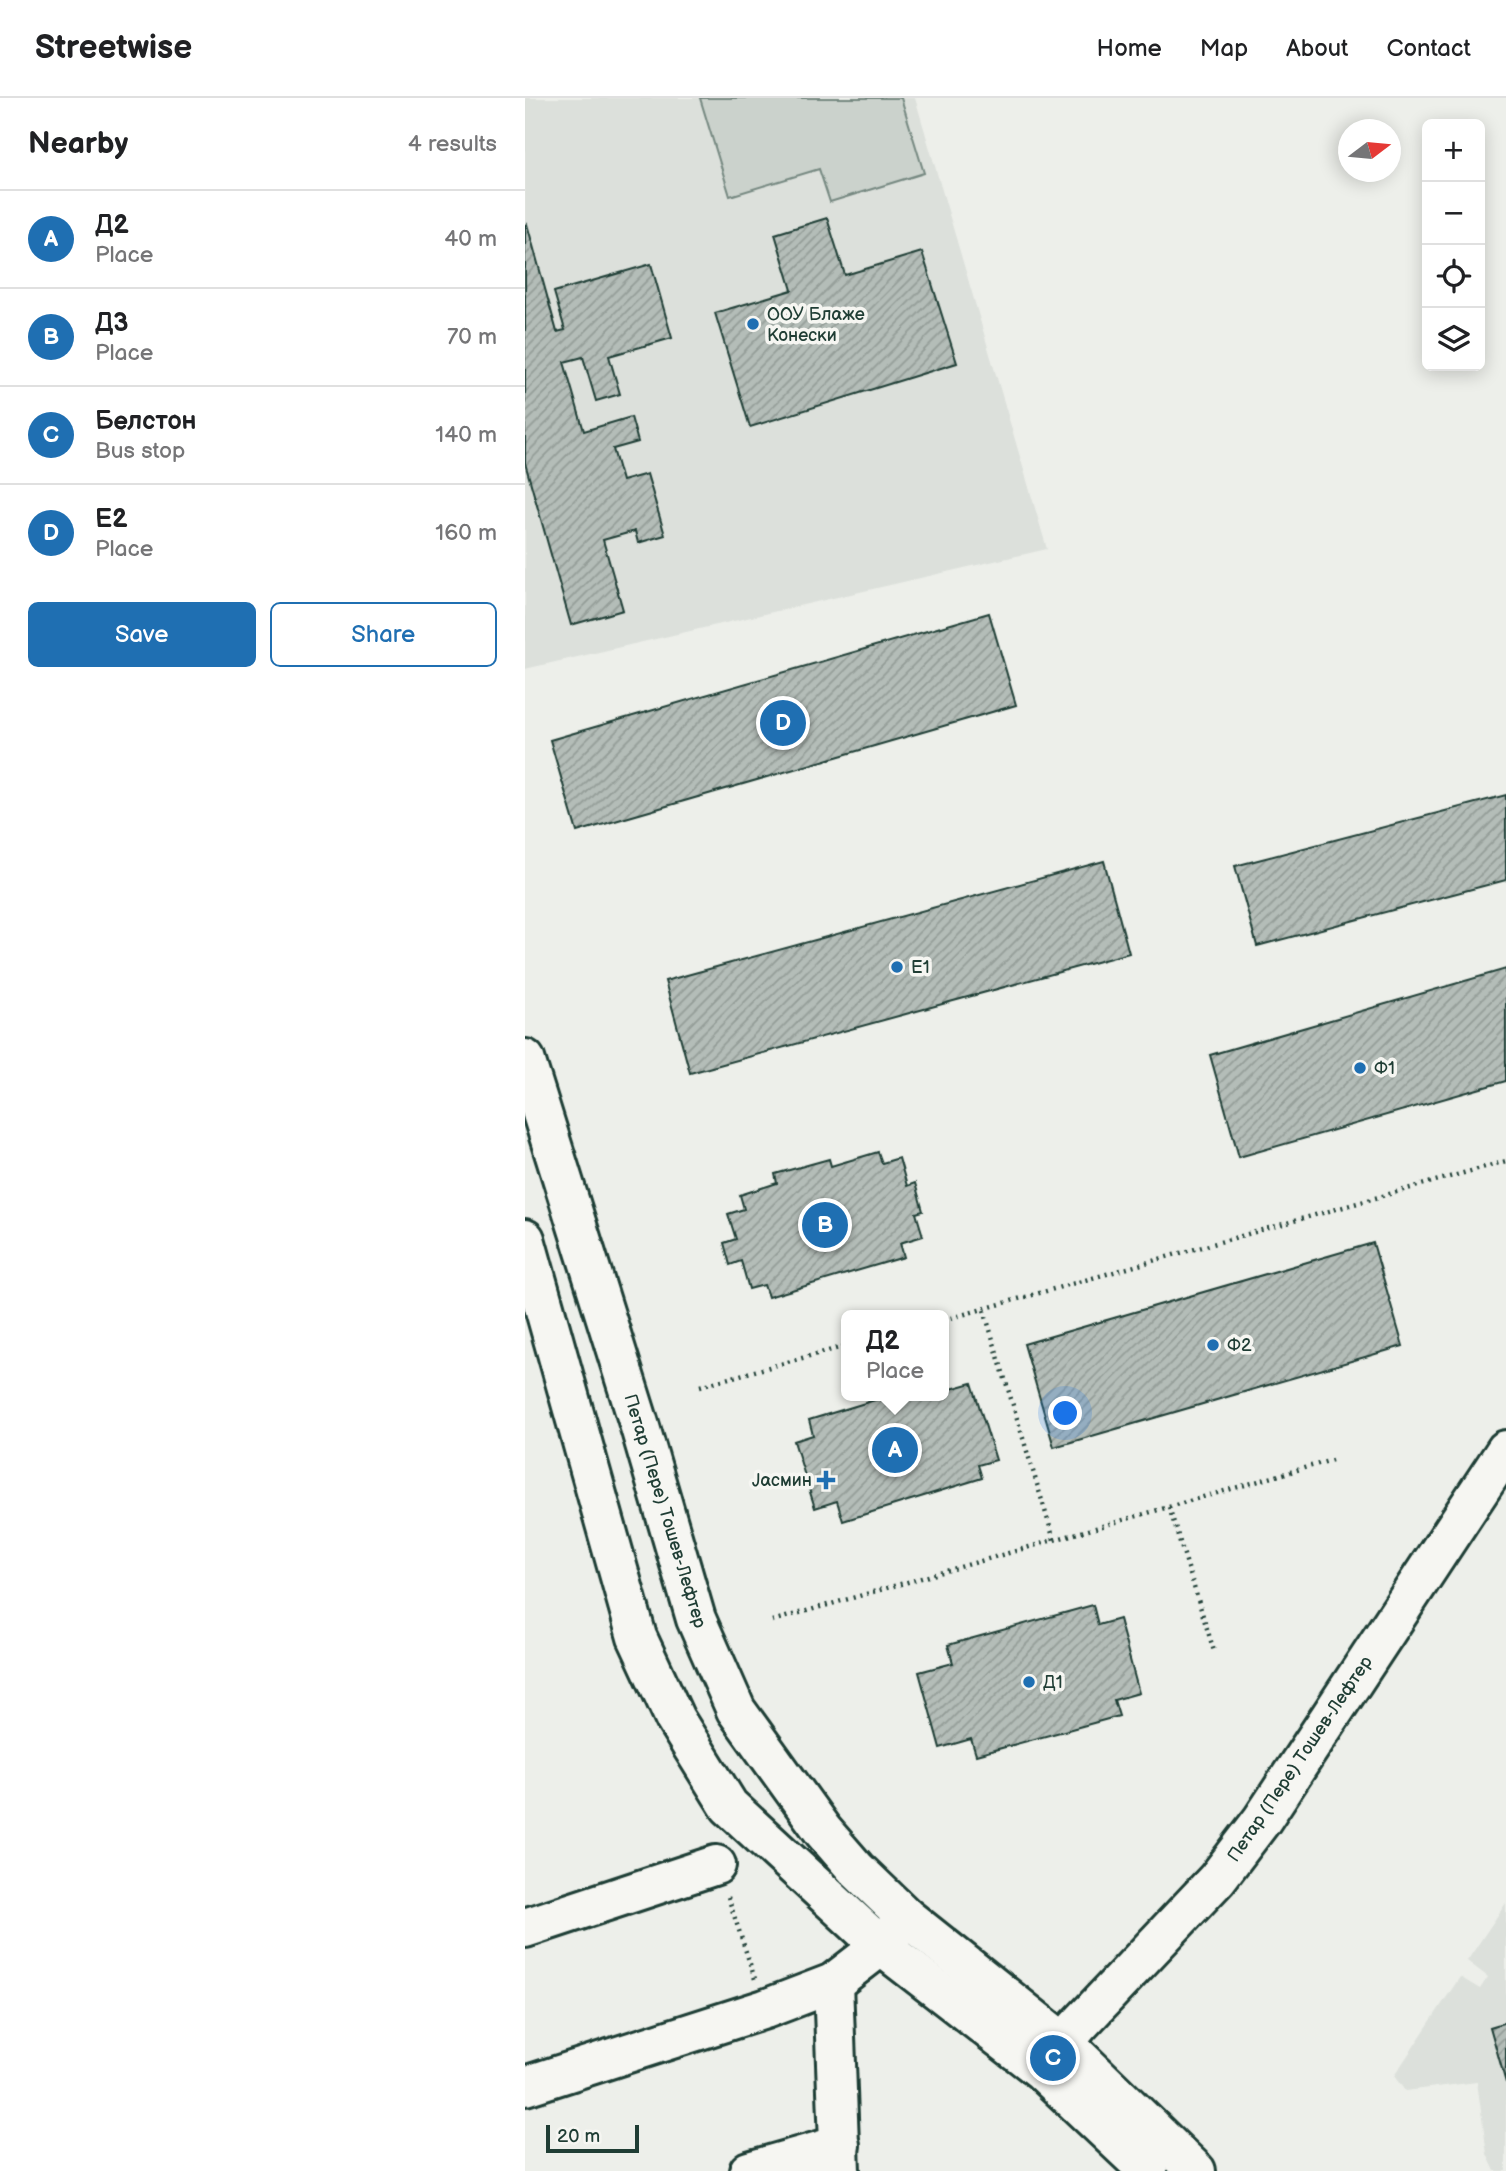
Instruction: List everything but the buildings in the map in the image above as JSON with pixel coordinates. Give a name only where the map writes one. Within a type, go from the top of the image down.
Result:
[{"type":"street","name":"Петар (Пере) Тошев-Лефтер","points":[[525,1059],[640,1427],[696,1619],[736,1710],[823,1831],[856,1869],[1052,2057],[1196,2171]]},
{"type":"street","name":"Петар (Пере) Тошев-Лефтер","points":[[525,1238],[637,1637],[675,1719],[729,1806],[881,1947],[1052,2057],[1094,2122],[1149,2171]]},
{"type":"street","name":"Петар (Пере) Тошев-Лефтер","points":[[1052,2057],[1217,1879],[1262,1820],[1506,1450]]},
{"type":"street","points":[[525,1928],[716,1865]]},
{"type":"street","points":[[525,2086],[765,2009],[832,1983],[881,1947],[906,1917]]},
{"type":"street","points":[[749,2171],[840,2158],[832,1983]]},
{"type":"path","points":[[949,1319],[1506,1161]]},
{"type":"path","points":[[984,1309],[1054,1540]]},
{"type":"path","points":[[700,1386],[841,1347]]},
{"type":"path","points":[[772,1621],[1332,1460]]},
{"type":"path","points":[[1169,1507],[1214,1651]]},
{"type":"path","points":[[716,1865],[765,2009]]},
{"type":"shaded area","name":"ООУ Блаже Конески","points":[[525,98],[915,98],[1047,549],[525,669]]},
{"type":"shaded area","points":[[700,98],[901,98],[924,173],[830,202],[819,169],[730,196]]},
{"type":"shaded area","points":[[1506,1903],[1506,2171],[1495,2171],[1487,2154],[1477,2082],[1405,2091],[1394,2076],[1460,1977],[1480,1989],[1488,1977],[1467,1961]]},
{"type":"place","name":"ООУ Блаже Конески","points":[[753,324]]},
{"type":"place","name":"Е2","points":[[783,723]]},
{"type":"place","name":"Е1","points":[[897,967]]},
{"type":"place","name":"Ф1","points":[[1360,1068]]},
{"type":"place","name":"Д3","points":[[825,1225]]},
{"type":"place","name":"Ф2","points":[[1213,1345]]},
{"type":"place","name":"Д2","points":[[895,1450]]},
{"type":"place","name":"Јасмин","points":[[826,1480]]},
{"type":"place","name":"Д1","points":[[1029,1682]]},
{"type":"place","name":"Белстон","points":[[1053,2058]]}]
